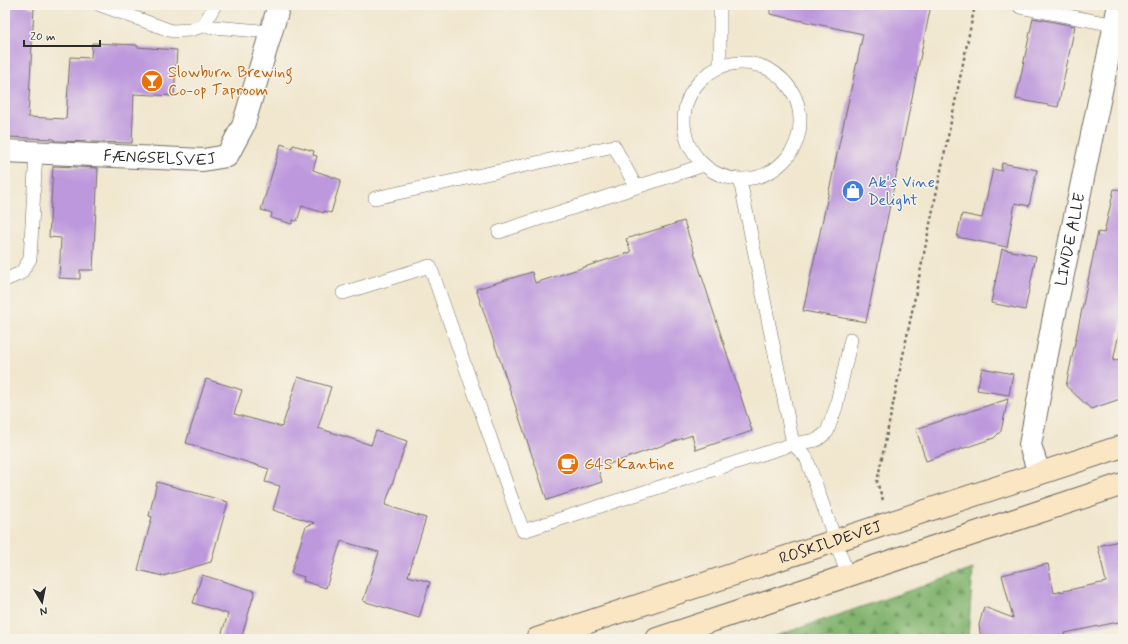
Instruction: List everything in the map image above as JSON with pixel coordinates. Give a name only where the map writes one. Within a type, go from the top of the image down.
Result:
[{"type":"main road","name":"ROSKILDEVEJ","points":[[537,639],[1123,446]]},
{"type":"main road","points":[[657,639],[1123,484]]},
{"type":"street","name":"FÆNGSELSVEJ","points":[[5,151],[203,160],[227,156],[243,126],[279,5]]},
{"type":"street","name":"LINDE ALLE","points":[[1039,473],[1030,445],[1053,322],[1117,15]]},
{"type":"lane","points":[[100,5],[172,31],[190,30],[203,26],[271,32]]},
{"type":"lane","points":[[203,26],[215,5]]},
{"type":"lane","points":[[720,5],[720,68]]},
{"type":"lane","points":[[1020,5],[1020,7],[1117,15]]},
{"type":"lane","points":[[738,63],[757,65],[774,72],[788,85],[798,102],[801,120],[798,139],[790,156],[776,169],[759,177],[740,180],[720,176],[704,165],[691,150],[685,131],[684,112],[691,94],[703,78],[720,68],[738,63]]},
{"type":"lane","points":[[375,198],[614,146],[636,187]]},
{"type":"lane","points":[[5,280],[21,273],[30,259],[36,153]]},
{"type":"lane","points":[[499,232],[704,165]]},
{"type":"lane","points":[[740,180],[793,444],[806,457],[848,576]]},
{"type":"lane","points":[[343,293],[430,266],[523,531],[793,444],[816,440],[827,432],[836,407],[851,339]]},
{"type":"path","points":[[891,522],[877,482],[975,5]]},
{"type":"green space","points":[[973,569],[968,639],[767,639]]},
{"type":"building","points":[[5,5],[26,5],[34,8],[28,117],[66,119],[70,57],[91,58],[92,43],[137,45],[137,47],[177,50],[174,96],[134,94],[132,143],[54,141],[54,139],[5,137]]},
{"type":"building","points":[[770,5],[931,5],[866,322],[803,311],[863,34],[770,14]]},
{"type":"building","points":[[1033,18],[1075,26],[1058,107],[1016,99]]},
{"type":"building","points":[[281,144],[292,148],[293,145],[314,151],[313,155],[317,156],[313,170],[341,180],[331,213],[324,211],[324,213],[302,206],[297,221],[293,220],[292,224],[271,218],[272,213],[261,210]]},
{"type":"building","points":[[1002,163],[1037,170],[1029,206],[1015,203],[1007,247],[957,237],[962,214],[982,218],[993,169],[1001,171]]},
{"type":"building","points":[[53,166],[98,168],[93,270],[80,270],[80,279],[59,278],[61,238],[49,237]]},
{"type":"building","points":[[1114,189],[1123,190],[1123,315],[1113,361],[1123,358],[1123,398],[1091,409],[1066,386],[1098,232],[1104,233]]},
{"type":"building","points":[[684,221],[752,431],[696,450],[692,435],[598,468],[602,482],[547,500],[476,289],[532,272],[535,283],[631,252],[626,239]]},
{"type":"building","points":[[1002,249],[1036,256],[1025,310],[991,303]]},
{"type":"building","points":[[982,368],[1013,374],[1009,395],[977,390]]},
{"type":"building","points":[[298,377],[331,387],[318,428],[371,445],[376,431],[407,441],[385,505],[426,518],[408,576],[430,582],[419,618],[363,601],[379,552],[341,541],[326,588],[303,581],[304,577],[291,573],[306,526],[315,523],[273,510],[280,486],[265,482],[269,469],[186,443],[206,379],[242,390],[234,414],[282,427]]},
{"type":"building","points":[[1008,399],[1001,431],[994,438],[926,461],[916,429]]},
{"type":"building","points":[[157,482],[228,502],[211,562],[163,576],[138,570],[152,517],[149,516]]},
{"type":"building","points":[[1123,540],[1123,621],[1065,633],[1066,639],[981,639],[979,625],[984,607],[1013,618],[1002,575],[1048,564],[1054,593],[1106,582],[1098,546]]},
{"type":"building","points":[[202,575],[255,591],[241,639],[220,639],[228,614],[193,603]]},
{"type":"place","name":"Slowburn Brewing Co-op Taproom","points":[[152,81]]},
{"type":"place","name":"Ak's Vine Delight","points":[[853,191]]},
{"type":"place","name":"G4S Kantine","points":[[568,464]]}]
